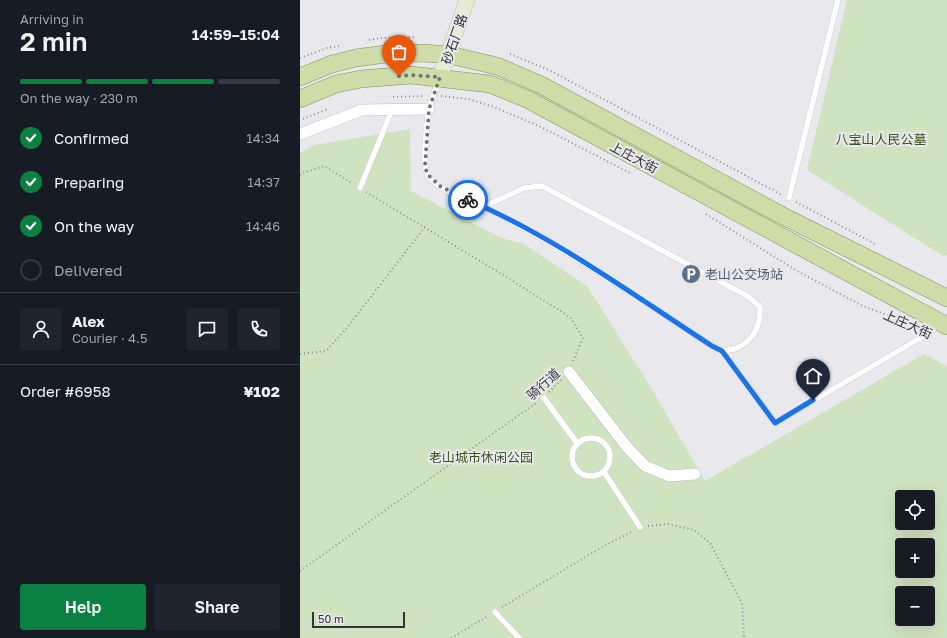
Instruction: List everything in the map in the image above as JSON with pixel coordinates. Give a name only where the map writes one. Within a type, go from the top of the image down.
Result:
[{"type":"main road","name":"上庄大街","points":[[300,77],[332,64],[356,58],[386,54],[423,53],[448,55],[497,66],[541,84],[781,215],[947,298]]},
{"type":"main road","name":"上庄大街","points":[[300,99],[336,84],[361,79],[411,75],[440,77],[490,84],[529,100],[944,324]]},
{"type":"street","name":"砂石厂路","points":[[440,77],[467,0]]},
{"type":"street","points":[[300,134],[362,110],[429,109]]},
{"type":"street","points":[[569,372],[627,447],[645,466],[669,476],[695,474]]},
{"type":"lane","points":[[789,198],[838,0]]},
{"type":"lane","points":[[440,77],[429,109],[425,165],[427,174],[448,192],[483,207],[526,229],[597,271],[722,351],[775,423],[944,324]]},
{"type":"lane","points":[[360,188],[392,109]]},
{"type":"lane","points":[[483,207],[524,188],[542,186],[749,297],[760,307],[760,317],[754,335],[738,348],[722,351]]},
{"type":"lane","points":[[544,398],[577,443]]},
{"type":"lane","points":[[588,438],[595,438],[605,444],[610,455],[610,461],[604,472],[598,476],[584,476],[574,468],[571,455],[577,443],[588,438]]},
{"type":"lane","points":[[604,472],[640,527]]},
{"type":"lane","points":[[494,612],[519,638]]},
{"type":"path","name":"上庄大街","points":[[391,97],[433,96],[468,100],[494,107],[539,126],[637,176]]},
{"type":"path","points":[[300,121],[329,109]]},
{"type":"path","name":"骑行道","points":[[300,175],[302,172],[324,166],[570,317],[584,338],[569,372],[544,398],[300,571]]},
{"type":"path","name":"上庄大街","points":[[700,210],[797,271],[863,306],[910,323]]},
{"type":"path","points":[[300,354],[326,351],[346,329],[425,227]]},
{"type":"path","points":[[451,638],[604,546],[640,527],[668,524],[694,530],[710,543],[742,603],[744,638]]},
{"type":"green space","name":"八宝山人民公墓","points":[[847,0],[947,0],[947,255],[943,256],[807,170]]},
{"type":"green space","name":"老山城市休闲公园","points":[[410,129],[411,191],[501,238],[524,244],[587,286],[650,386],[705,481],[924,354],[947,366],[947,638],[300,638],[300,153],[315,145]]},
{"type":"way so far","points":[[399,76],[411,75],[440,77],[429,109],[425,165],[427,174],[448,192],[468,200]]},
{"type":"place","name":"老山公交场站","points":[[691,274]]},
{"type":"route","points":[[468,200],[526,229],[597,271],[722,351],[775,423],[813,400]]}]
